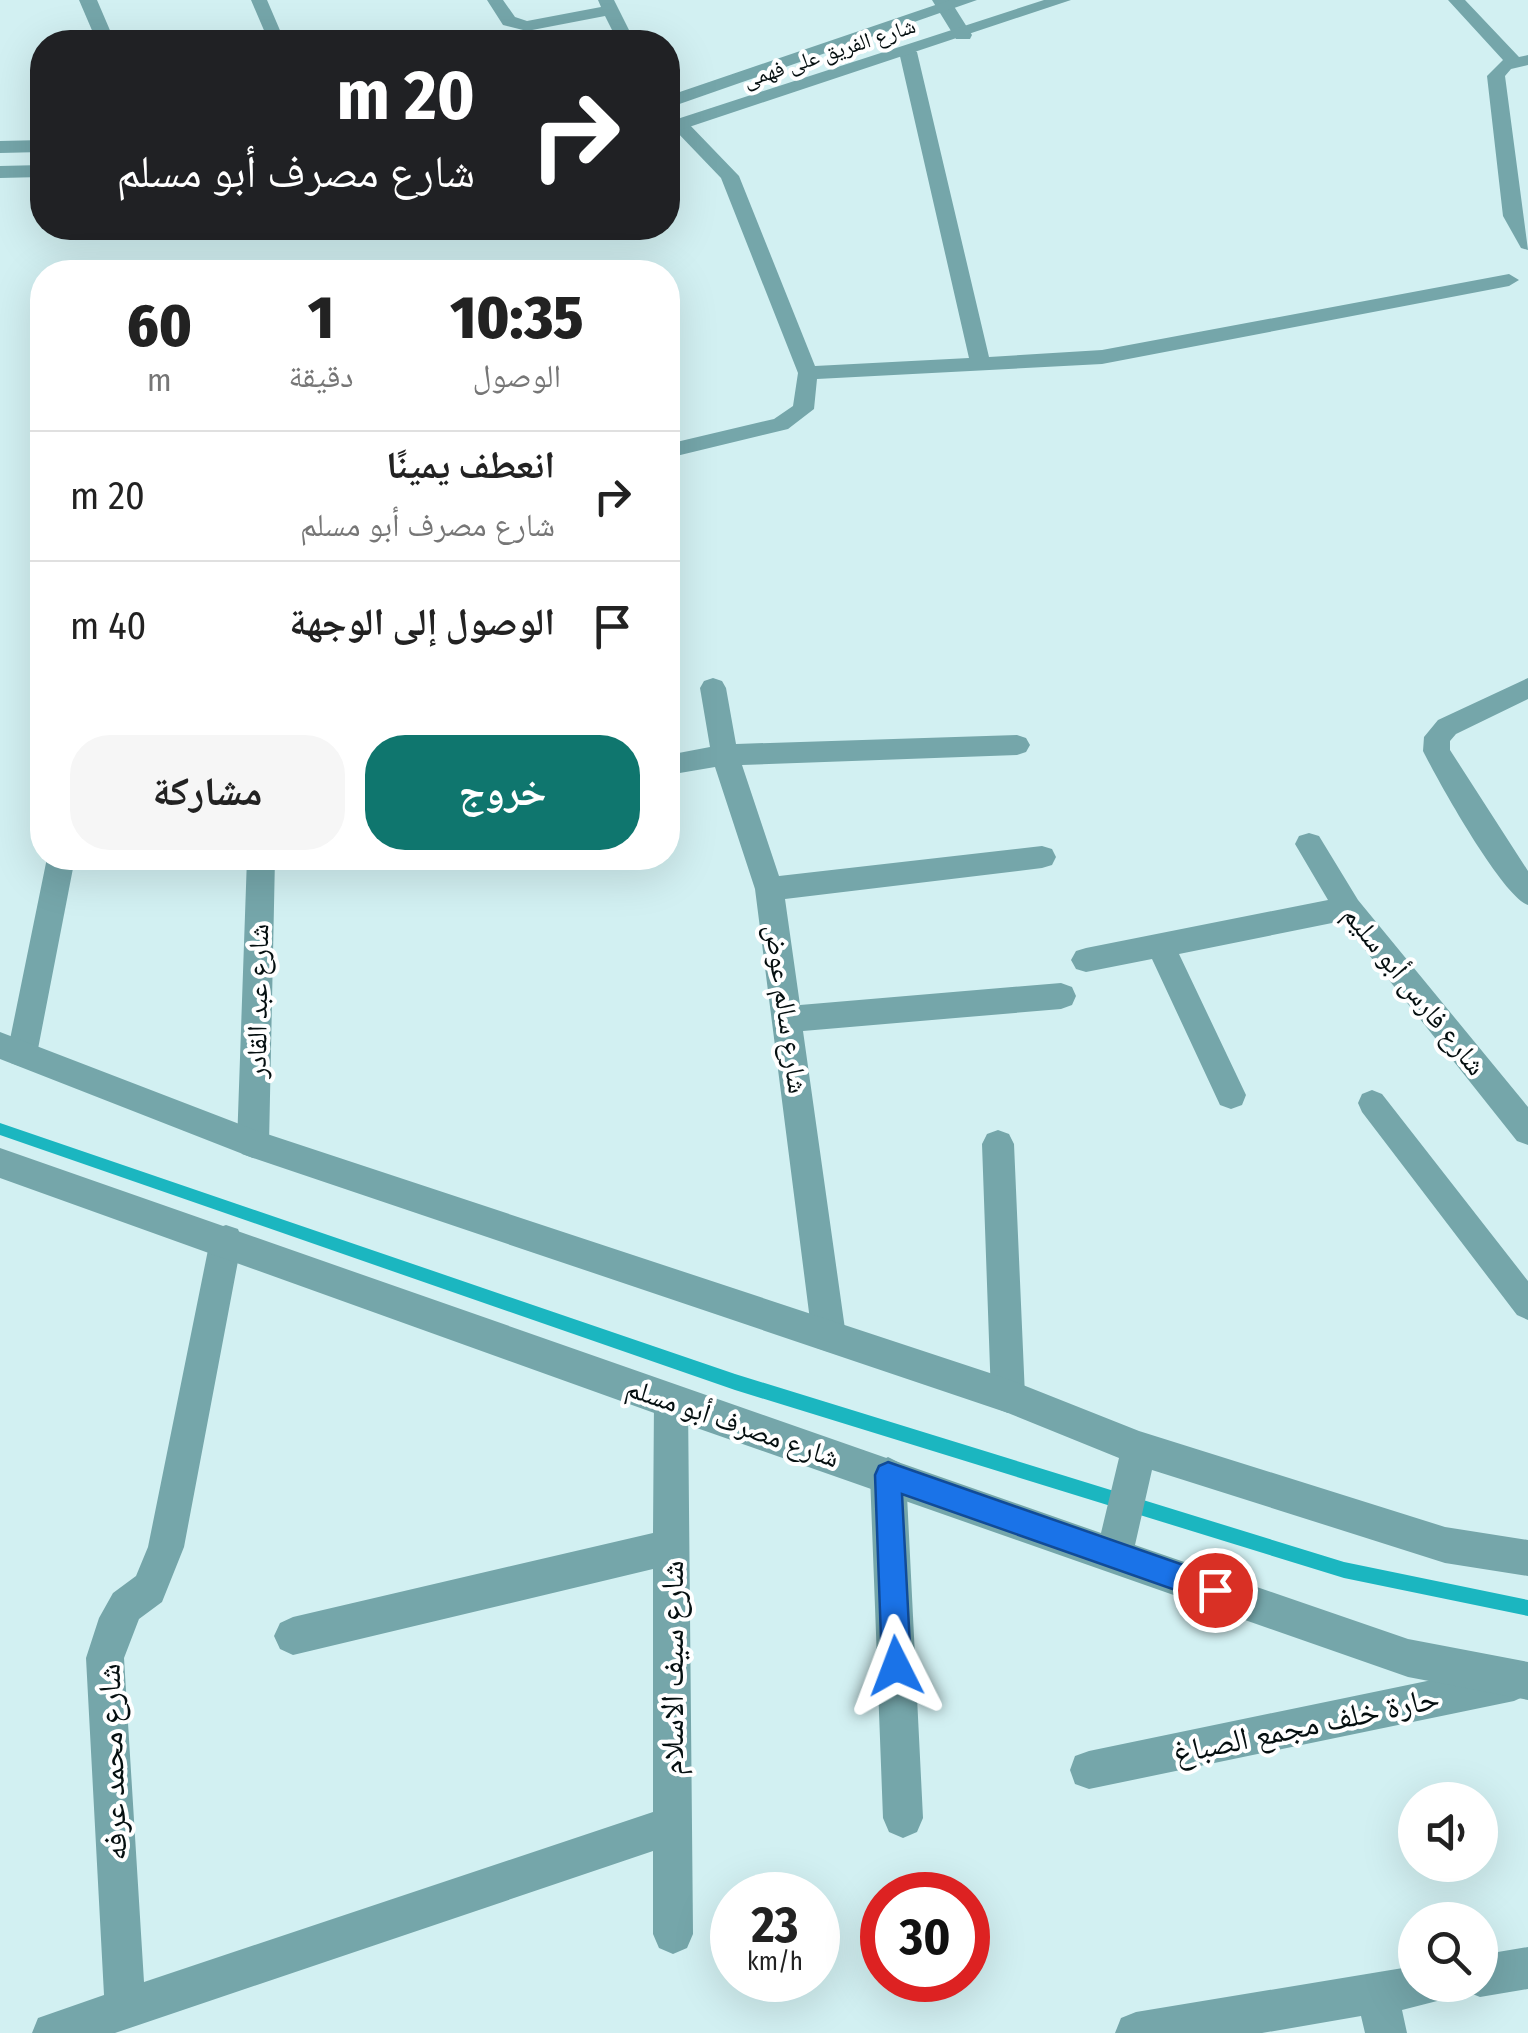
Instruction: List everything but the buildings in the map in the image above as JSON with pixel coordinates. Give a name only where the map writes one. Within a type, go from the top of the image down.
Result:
[{"type":"street","points":[[88,0],[101,30]]},
{"type":"street","name":"شارع الفريق على فهمى","points":[[680,98],[943,4],[968,0]]},
{"type":"street","name":"شارع الفريق على فهمى","points":[[680,125],[1062,0]]},
{"type":"street","points":[[943,4],[963,35]]},
{"type":"street","points":[[0,147],[30,146]]},
{"type":"street","points":[[0,172],[30,171]]},
{"type":"street","name":"شارع سالم عوض","points":[[713,688],[725,756],[769,888],[790,1019],[829,1336]]},
{"type":"street","points":[[1528,688],[1447,728],[1438,737],[1436,751],[1497,851],[1528,893]]},
{"type":"street","points":[[680,764],[725,756],[1017,745]]},
{"type":"street","name":"شارع فارس أبو سليم","points":[[1309,844],[1348,908],[1528,1131]]},
{"type":"street","points":[[769,888],[1042,857]]},
{"type":"street","points":[[57,870],[11,1050],[254,1144],[1008,1396],[1138,1450],[1446,1545],[1528,1558]]},
{"type":"street","name":"شارع عبد القادر","points":[[254,1144],[261,870]]},
{"type":"street","points":[[1086,960],[1348,908]]},
{"type":"street","points":[[1160,945],[1231,1095]]},
{"type":"street","points":[[790,1019],[1062,996]]},
{"type":"street","points":[[998,1144],[1008,1396]]},
{"type":"street","name":"شارع مصرف أبو مسلم","points":[[0,1162],[670,1402],[1116,1546],[1408,1658],[1525,1681]]},
{"type":"street","name":"شارع محمد عرفه","points":[[124,2009],[105,1658],[112,1631],[126,1606],[149,1589],[166,1548],[226,1240]]},
{"type":"street","name":"شارع سيف الاسلام","points":[[670,1402],[673,1934]]},
{"type":"street","points":[[1116,1546],[1138,1450]]},
{"type":"street","points":[[888,1475],[903,1818]]},
{"type":"street","points":[[293,1636],[672,1546]]},
{"type":"street","name":"حارة خلف مجمع الصباغ","points":[[1090,1770],[1525,1681]]},
{"type":"street","points":[[54,2033],[672,1825]]},
{"type":"street","points":[[1498,1973],[1528,1968]]},
{"type":"street","points":[[1136,2033],[1381,2013]]},
{"type":"lane","points":[[260,0],[272,30]]},
{"type":"lane","points":[[495,0],[509,22],[527,26],[608,5],[620,30]]},
{"type":"lane","points":[[1456,0],[1521,61],[1499,70],[1496,76],[1512,216],[1528,244]]},
{"type":"lane","points":[[908,52],[980,362]]},
{"type":"lane","points":[[680,132],[730,176],[808,372],[802,410],[781,424],[680,448]]},
{"type":"lane","points":[[808,372],[1102,357],[1509,280]]},
{"type":"lane","points":[[1372,1103],[1528,1305]]},
{"type":"waterway","points":[[0,1129],[735,1382],[1344,1570],[1528,1608]]},
{"type":"route","points":[[896,1666],[888,1475],[1215,1590]]}]
